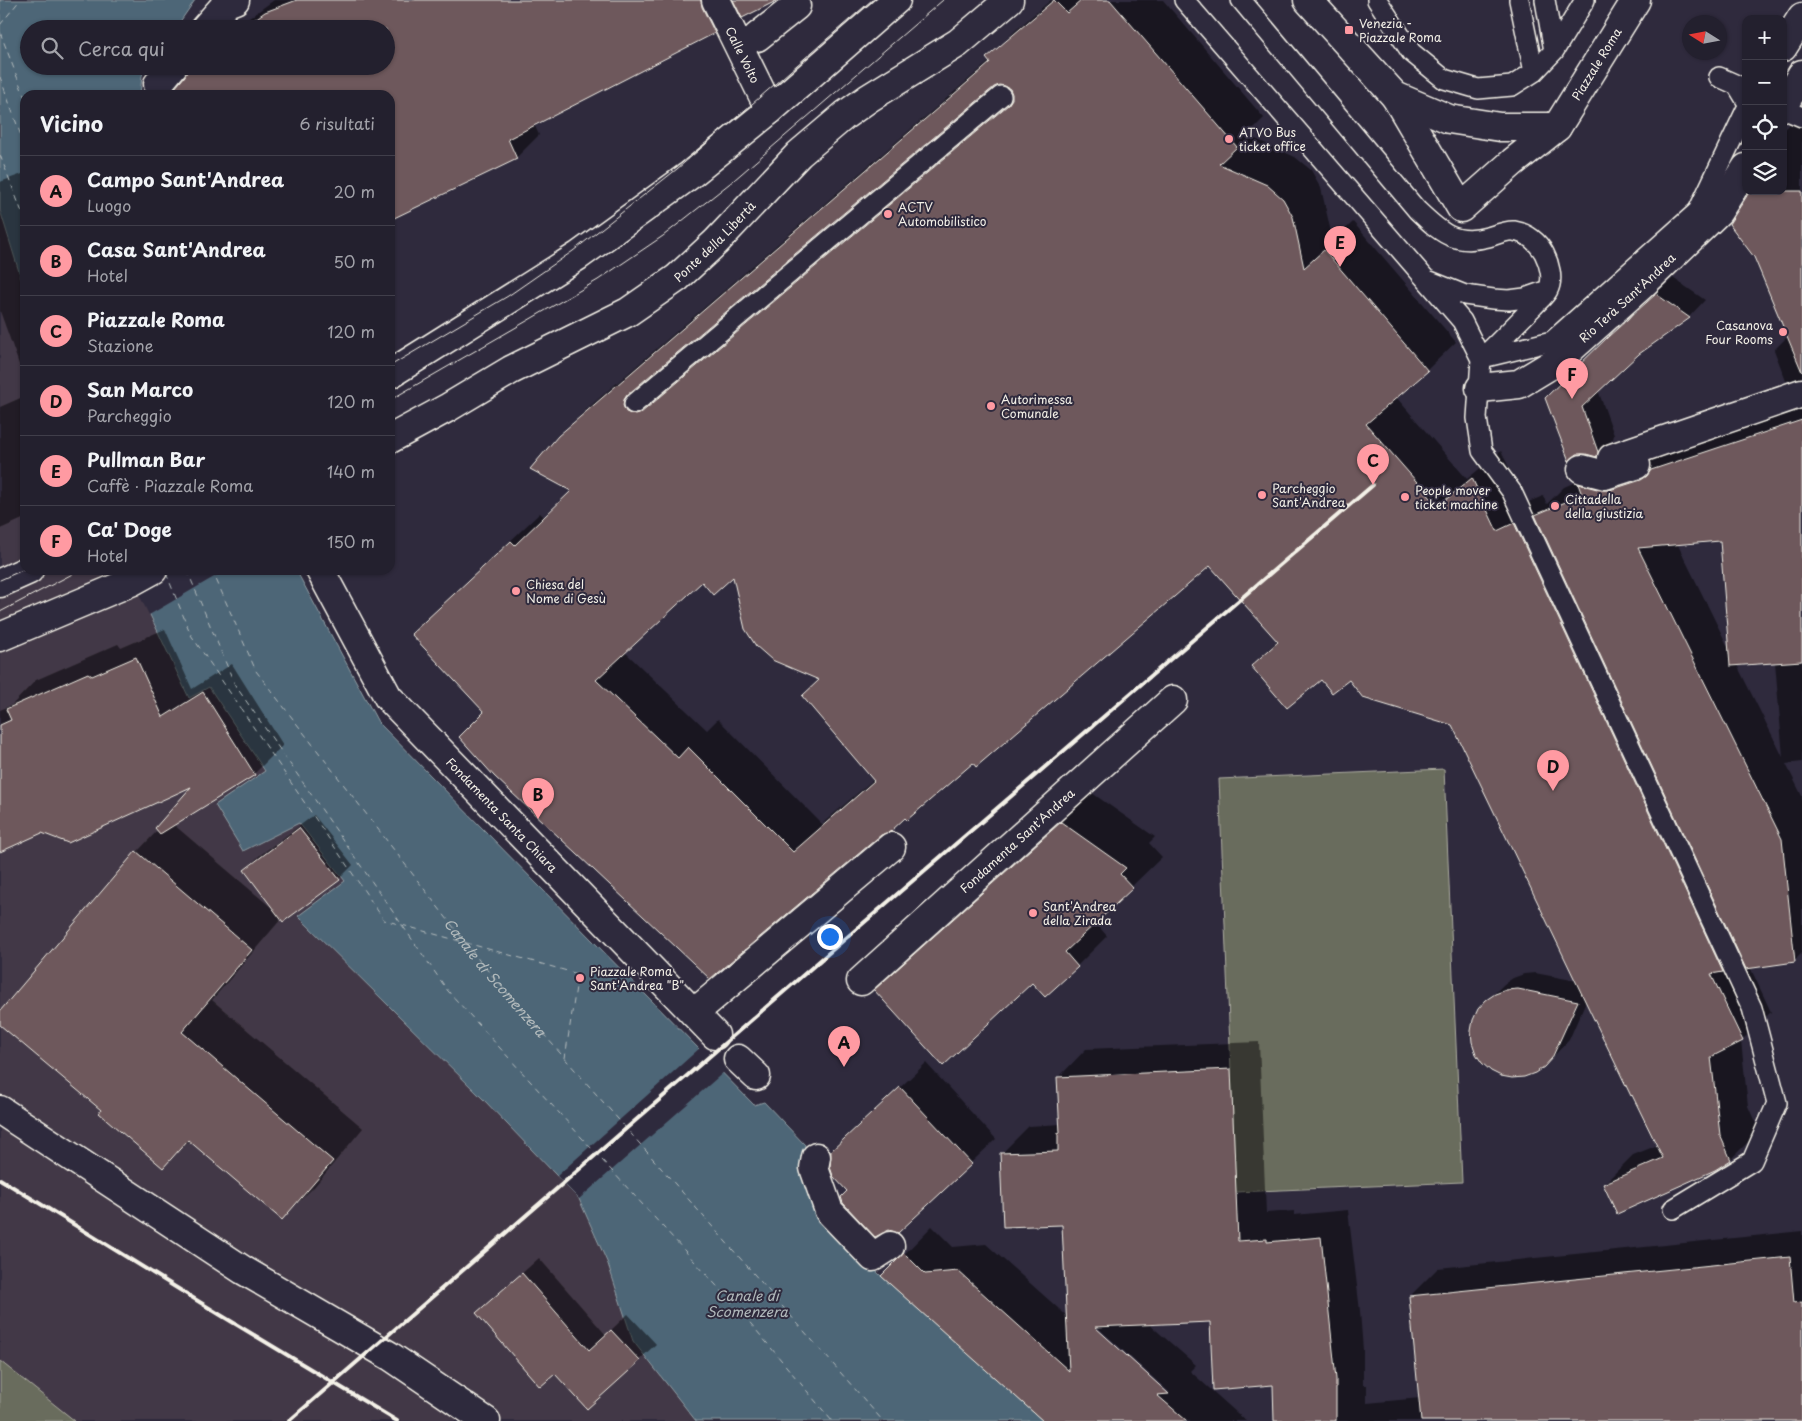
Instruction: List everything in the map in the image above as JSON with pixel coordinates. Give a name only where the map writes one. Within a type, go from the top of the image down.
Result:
[{"type":"street","points":[[212,20],[227,3],[234,0]]},
{"type":"street","name":"Calle Volto","points":[[716,0],[770,110]]},
{"type":"street","points":[[395,371],[578,256],[690,175],[770,110],[896,0]]},
{"type":"street","name":"Ponte della Libertà","points":[[395,437],[512,370],[628,312],[677,278],[716,242],[806,148],[845,115],[958,43],[1009,0]]},
{"type":"street","name":"Piazzale Roma","points":[[1308,0],[1395,96],[1461,208],[1556,127],[1636,0]]},
{"type":"street","points":[[758,39],[796,6]]},
{"type":"street","points":[[1787,41],[1802,17]]},
{"type":"street","points":[[1784,105],[1802,74]]},
{"type":"street","points":[[159,90],[158,84],[166,75]]},
{"type":"street","name":"Piazzale Roma","points":[[1395,96],[1449,119],[1500,127],[1556,127]]},
{"type":"street","name":"Rio Terà Sant'Andrea","points":[[1480,388],[1519,384],[1557,361],[1643,284],[1718,212],[1742,174]]},
{"type":"street","points":[[1612,458],[1802,393]]},
{"type":"street","points":[[1582,469],[1605,475],[1690,448],[1701,429]]},
{"type":"street","points":[[0,583],[20,574]]},
{"type":"street","name":"Fondamenta Santa Chiara","points":[[323,575],[388,697],[715,1035]]},
{"type":"street","points":[[0,637],[143,576]]},
{"type":"street","name":"Fondamenta Sant'Andrea","points":[[861,981],[1173,700]]},
{"type":"street","points":[[694,1013],[891,847]]},
{"type":"street","points":[[0,1110],[243,1270],[390,1356],[486,1421]]},
{"type":"street","points":[[816,1157],[814,1168],[829,1211],[873,1257],[890,1246]]},
{"type":"lane","points":[[1184,0],[1462,321],[1481,358],[1477,418],[1482,451],[1512,492],[1752,1008],[1777,1103],[1752,1161],[1673,1209]]},
{"type":"lane","points":[[1242,0],[1424,216],[1446,235],[1457,239],[1485,238],[1513,230],[1528,236],[1540,246],[1551,273],[1549,289],[1481,358]]},
{"type":"lane","points":[[1377,0],[1411,52],[1444,79],[1478,89],[1512,86],[1534,72],[1554,51],[1578,5]]},
{"type":"lane","points":[[1519,0],[1534,72]]},
{"type":"lane","points":[[1545,0],[1554,51]]},
{"type":"lane","points":[[1719,77],[1742,91]]},
{"type":"lane","points":[[634,404],[1001,96]]},
{"type":"lane","points":[[1787,109],[1802,117]]},
{"type":"lane","points":[[1481,358],[1552,341],[1698,211],[1742,118]]},
{"type":"lane","points":[[1426,279],[1465,295],[1493,299],[1525,298],[1549,289]]},
{"type":"shaded area","points":[[0,210],[20,275],[20,575],[131,575],[189,698],[209,687],[265,772],[244,851],[298,823],[345,881],[298,916],[483,1099],[579,1199],[608,1264],[633,1341],[696,1421],[0,1421]]},
{"type":"green space","points":[[1444,769],[1462,1182],[1236,1192],[1219,779]]},
{"type":"green space","points":[[0,1361],[75,1421],[0,1421]]},
{"type":"water","points":[[0,0],[195,0],[181,20],[20,20],[20,75],[142,75],[141,90],[20,90],[20,275],[0,210]]},
{"type":"water","name":"Canale di Scomenzera","points":[[131,575],[299,575],[378,722],[754,1105],[764,1102],[805,1145],[803,1174],[831,1227],[881,1276],[1043,1421],[696,1421],[633,1341],[608,1264],[579,1199],[483,1099],[298,916],[345,881],[299,823],[243,851],[215,805],[265,771],[209,687],[189,698]]},
{"type":"pier","points":[[129,575],[217,575],[149,615]]},
{"type":"pier","points":[[701,1047],[725,1071],[579,1199],[557,1176]]},
{"type":"building","points":[[297,0],[701,0],[702,7],[715,33],[508,139],[517,159],[395,218],[395,90],[175,90],[185,75],[395,75],[395,20],[254,20],[265,12]]},
{"type":"building","points":[[733,0],[778,0],[742,18]]},
{"type":"building","name":"Autorimessa Comunale","points":[[1054,0],[1067,13],[1082,0],[1110,0],[1237,147],[1219,164],[1267,185],[1283,199],[1293,217],[1304,268],[1324,250],[1428,371],[1366,424],[1438,506],[1472,478],[1497,531],[1514,523],[1723,972],[1711,974],[1743,1041],[1711,1057],[1720,1135],[1731,1160],[1715,1170],[1617,1214],[1603,1184],[1663,1158],[1631,1096],[1452,725],[1363,698],[1349,680],[1332,693],[1321,680],[1287,708],[1251,666],[1278,642],[1210,566],[976,767],[973,763],[907,820],[905,818],[890,832],[881,835],[710,979],[494,776],[459,737],[484,712],[411,634],[511,541],[515,545],[571,491],[530,469],[558,436],[990,63],[986,58]],"holes":[[[999,85],[1010,89],[1012,99],[1008,105],[641,413],[635,415],[626,412],[623,405],[627,395],[994,87]],[[733,577],[745,629],[756,646],[772,660],[819,680],[802,696],[874,781],[793,852],[688,747],[678,758],[596,680],[702,582],[713,595]]]},
{"type":"building","points":[[1787,191],[1802,191],[1802,372],[1754,257],[1729,224],[1747,195],[1787,195]]},
{"type":"building","points":[[1656,294],[1690,318],[1639,354],[1582,407],[1598,452],[1597,457],[1577,454],[1569,461],[1545,398]]},
{"type":"building","points":[[1802,420],[1802,661],[1730,666],[1720,541],[1638,548],[1782,839],[1795,962],[1746,969],[1535,515],[1582,495],[1578,484],[1601,490],[1610,490],[1641,480],[1651,470]]},
{"type":"building","points":[[136,657],[163,717],[203,692],[255,775],[160,834],[155,828],[191,787],[68,843],[42,833],[0,852],[0,725],[11,720],[6,709],[88,673],[92,676]]},
{"type":"building","name":"Sant'Andrea della Zirada","points":[[1061,822],[1126,868],[1120,874],[1133,888],[1065,952],[1078,967],[1045,997],[1032,983],[943,1066],[874,990]]},
{"type":"building","points":[[299,828],[340,880],[283,922],[244,870]]},
{"type":"building","points":[[136,851],[252,950],[182,1032],[333,1161],[282,1220],[188,1140],[163,1168],[99,1113],[101,1110],[0,1025],[0,1011]]},
{"type":"building","points":[[1518,989],[1578,1001],[1552,1058],[1535,1073],[1524,1077],[1512,1078],[1501,1076],[1491,1071],[1482,1063],[1476,1054],[1471,1031],[1478,1009],[1486,1000],[1506,990]]},
{"type":"building","points":[[1231,1069],[1238,1241],[1267,1239],[1267,1242],[1321,1237],[1336,1379],[1336,1421],[1274,1421],[1273,1385],[1213,1390],[1210,1322],[1095,1327],[1169,1394],[1157,1395],[1187,1421],[1043,1421],[881,1276],[904,1253],[925,1274],[958,1271],[1069,1371],[1062,1225],[1003,1227],[1000,1153],[1058,1151],[1058,1133],[1060,1133],[1057,1077]]},
{"type":"building","points":[[900,1087],[972,1164],[898,1233],[889,1230],[875,1237],[843,1203],[841,1197],[847,1191],[833,1176],[830,1167],[831,1151]]},
{"type":"building","points":[[1790,1257],[1794,1303],[1802,1302],[1802,1421],[1421,1421],[1409,1296]]},
{"type":"building","points":[[522,1273],[589,1350],[611,1330],[640,1361],[587,1409],[555,1374],[540,1387],[476,1313]]},
{"type":"ferry route","points":[[0,25],[20,0]]},
{"type":"ferry route","points":[[0,32],[22,90]]},
{"type":"ferry route","points":[[0,77],[20,133]]},
{"type":"ferry route","points":[[0,155],[20,207]]},
{"type":"ferry route","points":[[167,575],[191,635],[384,920],[578,974],[565,1058]]},
{"type":"ferry route","points":[[189,575],[235,685],[448,991],[746,1318],[832,1421]]},
{"type":"ferry route","points":[[214,575],[256,671],[482,964],[883,1421]]},
{"type":"tram line","points":[[395,363],[508,296],[573,251],[677,169],[872,0]]},
{"type":"tram line","points":[[395,397],[598,280],[663,236],[734,180],[943,0]]},
{"type":"tram line","points":[[0,580],[20,571]]},
{"type":"tram line","points":[[0,612],[70,575]]},
{"type":"railway","points":[[289,1421],[824,957],[1373,485]]},
{"type":"railway","points":[[0,1179],[397,1421]]},
{"type":"place","name":"Venezia - Piazzale Roma","points":[[1349,30]]},
{"type":"place","name":"ATVO Bus ticket office","points":[[1229,139]]},
{"type":"place","name":"ACTV Automobilistico","points":[[888,214]]},
{"type":"place","name":"Pullman Bar","points":[[1340,267]]},
{"type":"place","name":"Casanova Four Rooms","points":[[1783,332]]},
{"type":"place","name":"Ca' Doge","points":[[1572,399]]},
{"type":"place","name":"Autorimessa Comunale","points":[[991,406]]},
{"type":"place","name":"Piazzale Roma","points":[[1373,485]]},
{"type":"place","name":"Parcheggio Sant'Andrea","points":[[1262,495]]},
{"type":"place","name":"People mover ticket machine","points":[[1405,497]]},
{"type":"place","name":"Cittadella della giustizia","points":[[1555,506]]},
{"type":"place","name":"Chiesa del Nome di Gesù","points":[[516,591]]},
{"type":"place","name":"San Marco","points":[[1553,791]]},
{"type":"place","name":"Casa Sant'Andrea","points":[[538,819]]},
{"type":"place","name":"Sant'Andrea della Zirada","points":[[1033,913]]},
{"type":"place","name":"Piazzale Roma Sant'Andrea \"B\"","points":[[580,978]]},
{"type":"place","name":"Campo Sant'Andrea","points":[[844,1067]]}]
